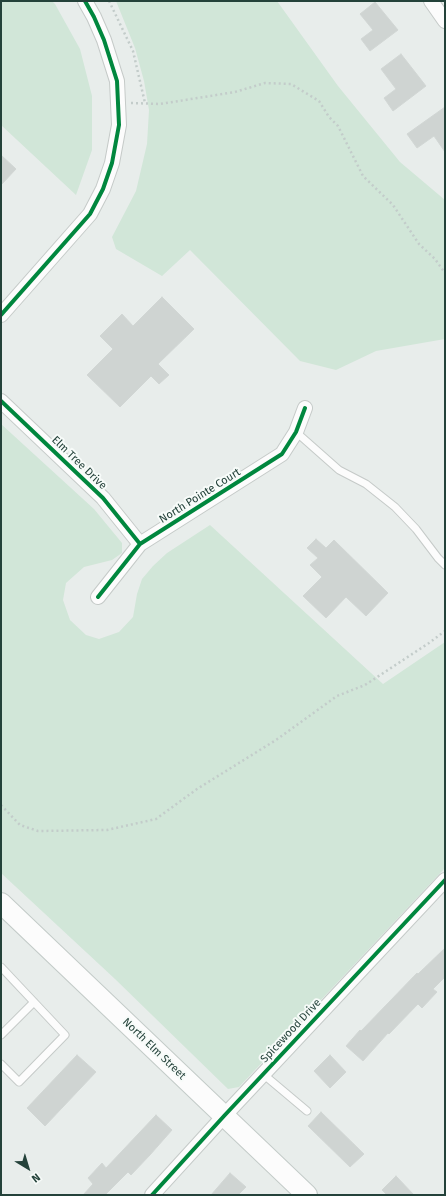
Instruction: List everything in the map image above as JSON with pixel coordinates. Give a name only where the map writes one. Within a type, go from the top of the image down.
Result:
[{"type":"main road","name":"North Elm Street","points":[[3,908],[307,1195]]},
{"type":"street","points":[[1,314],[90,214],[103,189],[112,163],[119,125],[117,81],[104,40],[85,1]]},
{"type":"street","points":[[431,1],[445,20]]},
{"type":"street","name":"Elm Tree Drive","points":[[1,401],[102,498],[140,544]]},
{"type":"street","name":"North Pointe Court","points":[[98,597],[140,544],[282,454],[296,432],[306,408]]},
{"type":"street","name":"Spicewood Drive","points":[[152,1195],[445,880]]},
{"type":"lane","points":[[296,432],[339,470],[366,484],[395,507],[416,529],[445,565]]},
{"type":"lane","points":[[1,967],[64,1035],[19,1082],[1,1064]]},
{"type":"lane","points":[[1,1035],[34,1002]]},
{"type":"lane","points":[[263,1074],[307,1111]]},
{"type":"path","points":[[109,1],[133,51],[145,103],[160,104],[235,92],[265,83],[291,84],[319,101],[329,117],[338,126],[363,176],[393,205],[419,244],[435,259],[445,273]]},
{"type":"path","points":[[1,805],[20,825],[38,831],[107,830],[156,819],[197,789],[276,740],[337,696],[365,685],[445,631]]},
{"type":"green space","points":[[1,1],[52,1],[80,49],[92,96],[92,150],[76,195],[1,125]]},
{"type":"green space","points":[[116,1],[277,1],[338,86],[400,162],[445,200],[445,339],[376,351],[336,370],[300,361],[190,250],[162,276],[116,249],[112,237],[136,191],[147,144],[149,110],[144,81],[135,48]]},
{"type":"green space","points":[[1,424],[94,509],[122,543],[122,553],[112,560],[84,567],[66,583],[63,600],[70,620],[86,635],[99,639],[119,632],[133,617],[137,594],[142,579],[153,566],[167,553],[210,525],[383,684],[445,642],[445,868],[239,1087],[228,1089],[115,979],[1,873]]},
{"type":"building","points":[[375,2],[398,30],[370,51],[361,39],[373,30],[360,14]]},
{"type":"building","points":[[401,54],[426,86],[393,111],[384,98],[396,89],[381,69]]},
{"type":"building","points":[[445,107],[445,152],[434,136],[417,148],[407,134]]},
{"type":"building","points":[[1,155],[16,169],[1,185]]},
{"type":"building","points":[[162,297],[194,329],[158,364],[169,375],[159,384],[151,376],[120,407],[87,375],[113,349],[100,336],[122,314],[133,326]]},
{"type":"building","points":[[316,539],[326,548],[334,540],[388,593],[366,616],[346,597],[326,618],[303,596],[322,577],[310,565],[318,558],[307,548]]},
{"type":"building","points":[[445,948],[445,977],[433,989],[437,992],[422,1008],[418,1004],[389,1034],[388,1033],[363,1061],[346,1046],[417,973],[418,974]]},
{"type":"building","points":[[77,1055],[96,1072],[45,1126],[27,1108]]},
{"type":"building","points":[[330,1055],[346,1072],[330,1088],[314,1071]]},
{"type":"building","points":[[321,1112],[364,1154],[350,1167],[308,1126]]},
{"type":"building","points":[[156,1115],[172,1130],[150,1155],[131,1175],[128,1172],[105,1195],[83,1195],[93,1184],[88,1178],[102,1163],[106,1168]]},
{"type":"building","points":[[230,1173],[246,1187],[238,1195],[211,1195]]},
{"type":"building","points":[[396,1176],[414,1195],[387,1195],[382,1190]]},
{"type":"cycle path","points":[[1,315],[90,214],[103,189],[112,163],[119,125],[117,81],[104,40],[85,1]]},
{"type":"cycle path","points":[[1,401],[103,498],[140,544]]},
{"type":"cycle path","points":[[98,597],[140,544],[282,454],[296,432],[305,408]]},
{"type":"cycle path","points":[[152,1195],[445,880]]}]
